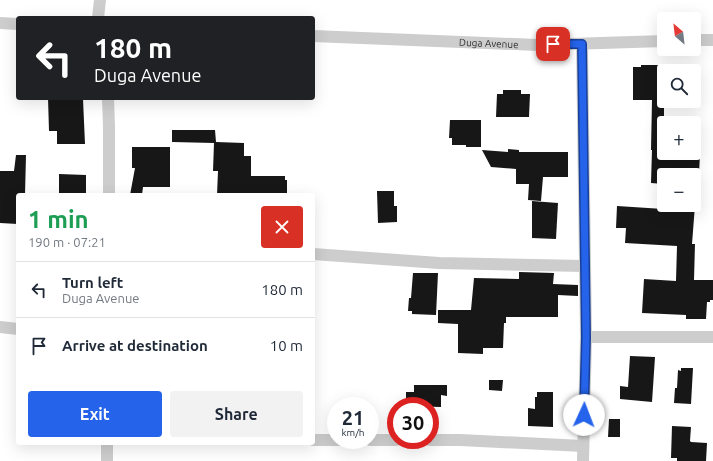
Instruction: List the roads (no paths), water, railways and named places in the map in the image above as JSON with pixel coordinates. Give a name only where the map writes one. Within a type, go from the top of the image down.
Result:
[{"type":"street","points":[[98,16],[100,0]]},
{"type":"street","points":[[0,23],[16,24]]},
{"type":"street","name":"Duga Avenue","points":[[315,36],[538,45],[657,41]]},
{"type":"street","points":[[701,40],[713,40]]},
{"type":"street","points":[[582,44],[586,337],[583,461]]},
{"type":"street","points":[[108,100],[108,193]]},
{"type":"street","points":[[315,254],[439,264],[585,266]]},
{"type":"street","points":[[0,327],[16,329]]},
{"type":"street","points":[[586,337],[713,337]]},
{"type":"street","points":[[315,440],[327,440]]},
{"type":"street","points":[[439,440],[583,446]]},
{"type":"street","points":[[107,445],[107,461]]}]
